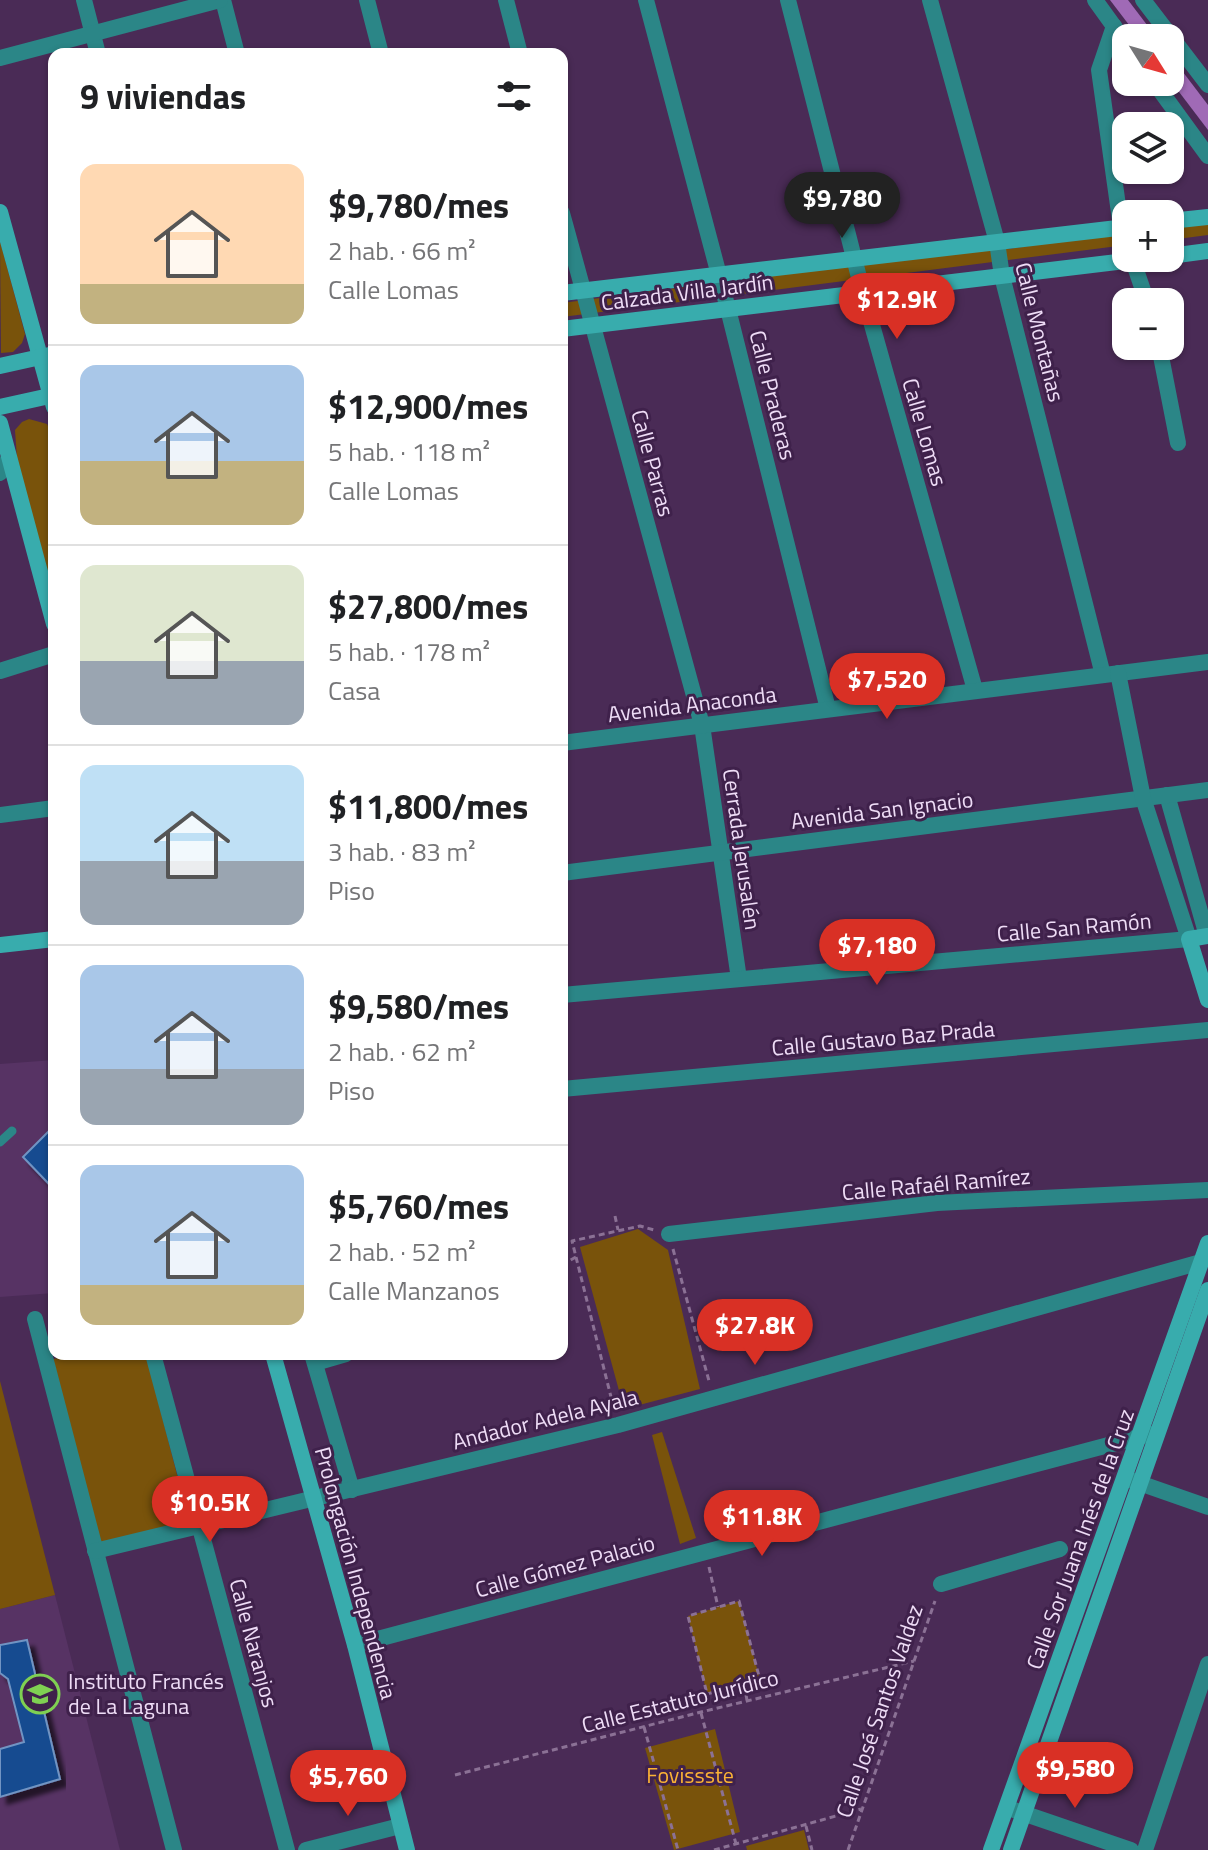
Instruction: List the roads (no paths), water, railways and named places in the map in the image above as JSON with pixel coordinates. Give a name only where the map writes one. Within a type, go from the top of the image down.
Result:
[{"type":"street","points":[[84,0],[96,48]]},
{"type":"street","points":[[0,58],[221,0],[235,48]]},
{"type":"street","points":[[367,0],[379,48]]},
{"type":"street","points":[[506,0],[518,48]]},
{"type":"street","name":"Calle Praderas","points":[[646,0],[728,309],[828,709]]},
{"type":"street","name":"Calle Lomas","points":[[788,0],[863,293],[975,690]]},
{"type":"street","name":"Calle Montañas","points":[[930,0],[1143,798]]},
{"type":"street","points":[[1095,0],[1113,24]]},
{"type":"street","points":[[1143,0],[1208,85]]},
{"type":"street","points":[[1112,32],[1099,70],[1119,200]]},
{"type":"street","points":[[1164,96],[1208,156]]},
{"type":"street","points":[[0,212],[47,355],[0,366]]},
{"type":"street","points":[[1184,220],[1208,217]]},
{"type":"street","name":"Calzada Villa Jardín","points":[[568,292],[997,242],[1112,233]]},
{"type":"street","name":"Calle Parras","points":[[568,235],[702,725]]},
{"type":"street","points":[[1184,254],[1208,251]]},
{"type":"street","name":"Calzada Villa Jardín","points":[[568,328],[1112,262]]},
{"type":"street","points":[[1162,360],[1178,443]]},
{"type":"street","points":[[0,407],[48,400]]},
{"type":"street","points":[[0,423],[5,466],[48,605]]},
{"type":"street","points":[[0,671],[48,656]]},
{"type":"street","name":"Avenida Anaconda","points":[[568,742],[1208,662]]},
{"type":"street","name":"Cerrada Jerusalén","points":[[702,725],[739,979]]},
{"type":"street","name":"Avenida San Ignacio","points":[[568,872],[1208,790]]},
{"type":"street","points":[[1167,795],[1208,937]]},
{"type":"street","points":[[1143,798],[1208,1000]]},
{"type":"street","points":[[0,815],[48,809]]},
{"type":"street","name":"Calle San Ramón","points":[[568,994],[1208,937]]},
{"type":"street","points":[[0,945],[48,940]]},
{"type":"street","name":"Calle Gustavo Baz Prada","points":[[568,1088],[1208,1030]]},
{"type":"street","name":"Calle Rafaél Ramírez","points":[[669,1234],[937,1203],[1208,1190]]},
{"type":"street","name":"Calle Sor Juana Inés de la Cruz","points":[[1011,1850],[1053,1730],[1132,1480],[1140,1437],[1208,1243]]},
{"type":"street","name":"Andador Adela Ayala","points":[[95,1551],[618,1425],[1201,1262]]},
{"type":"street","name":"Calle Sor Juana Inés de la Cruz","points":[[991,1850],[1132,1480],[1159,1432],[1208,1290]]},
{"type":"street","points":[[35,1319],[48,1348]]},
{"type":"street","points":[[52,1360],[95,1551],[174,1850]]},
{"type":"street","name":"Calle Naranjos","points":[[155,1360],[287,1850]]},
{"type":"street","name":"Prolongación Independencia","points":[[275,1360],[355,1645],[407,1850]]},
{"type":"street","points":[[315,1360],[352,1490]]},
{"type":"street","name":"Calle Gómez Palacio","points":[[355,1645],[1159,1432]]},
{"type":"street","points":[[1132,1480],[1208,1507]]},
{"type":"street","points":[[941,1584],[1060,1549]]},
{"type":"street","points":[[1145,1850],[1208,1664]]},
{"type":"street","points":[[1037,1725],[1053,1730]]},
{"type":"street","points":[[1006,1807],[1131,1850]]},
{"type":"street","points":[[306,1850],[400,1826]]},
{"type":"lane","points":[[0,1142],[12,1131]]},
{"type":"place","name":"Instituto Francés de La Laguna","points":[[40,1694]]},
{"type":"park label","name":"Fovissste","points":[[690,1775]]}]
